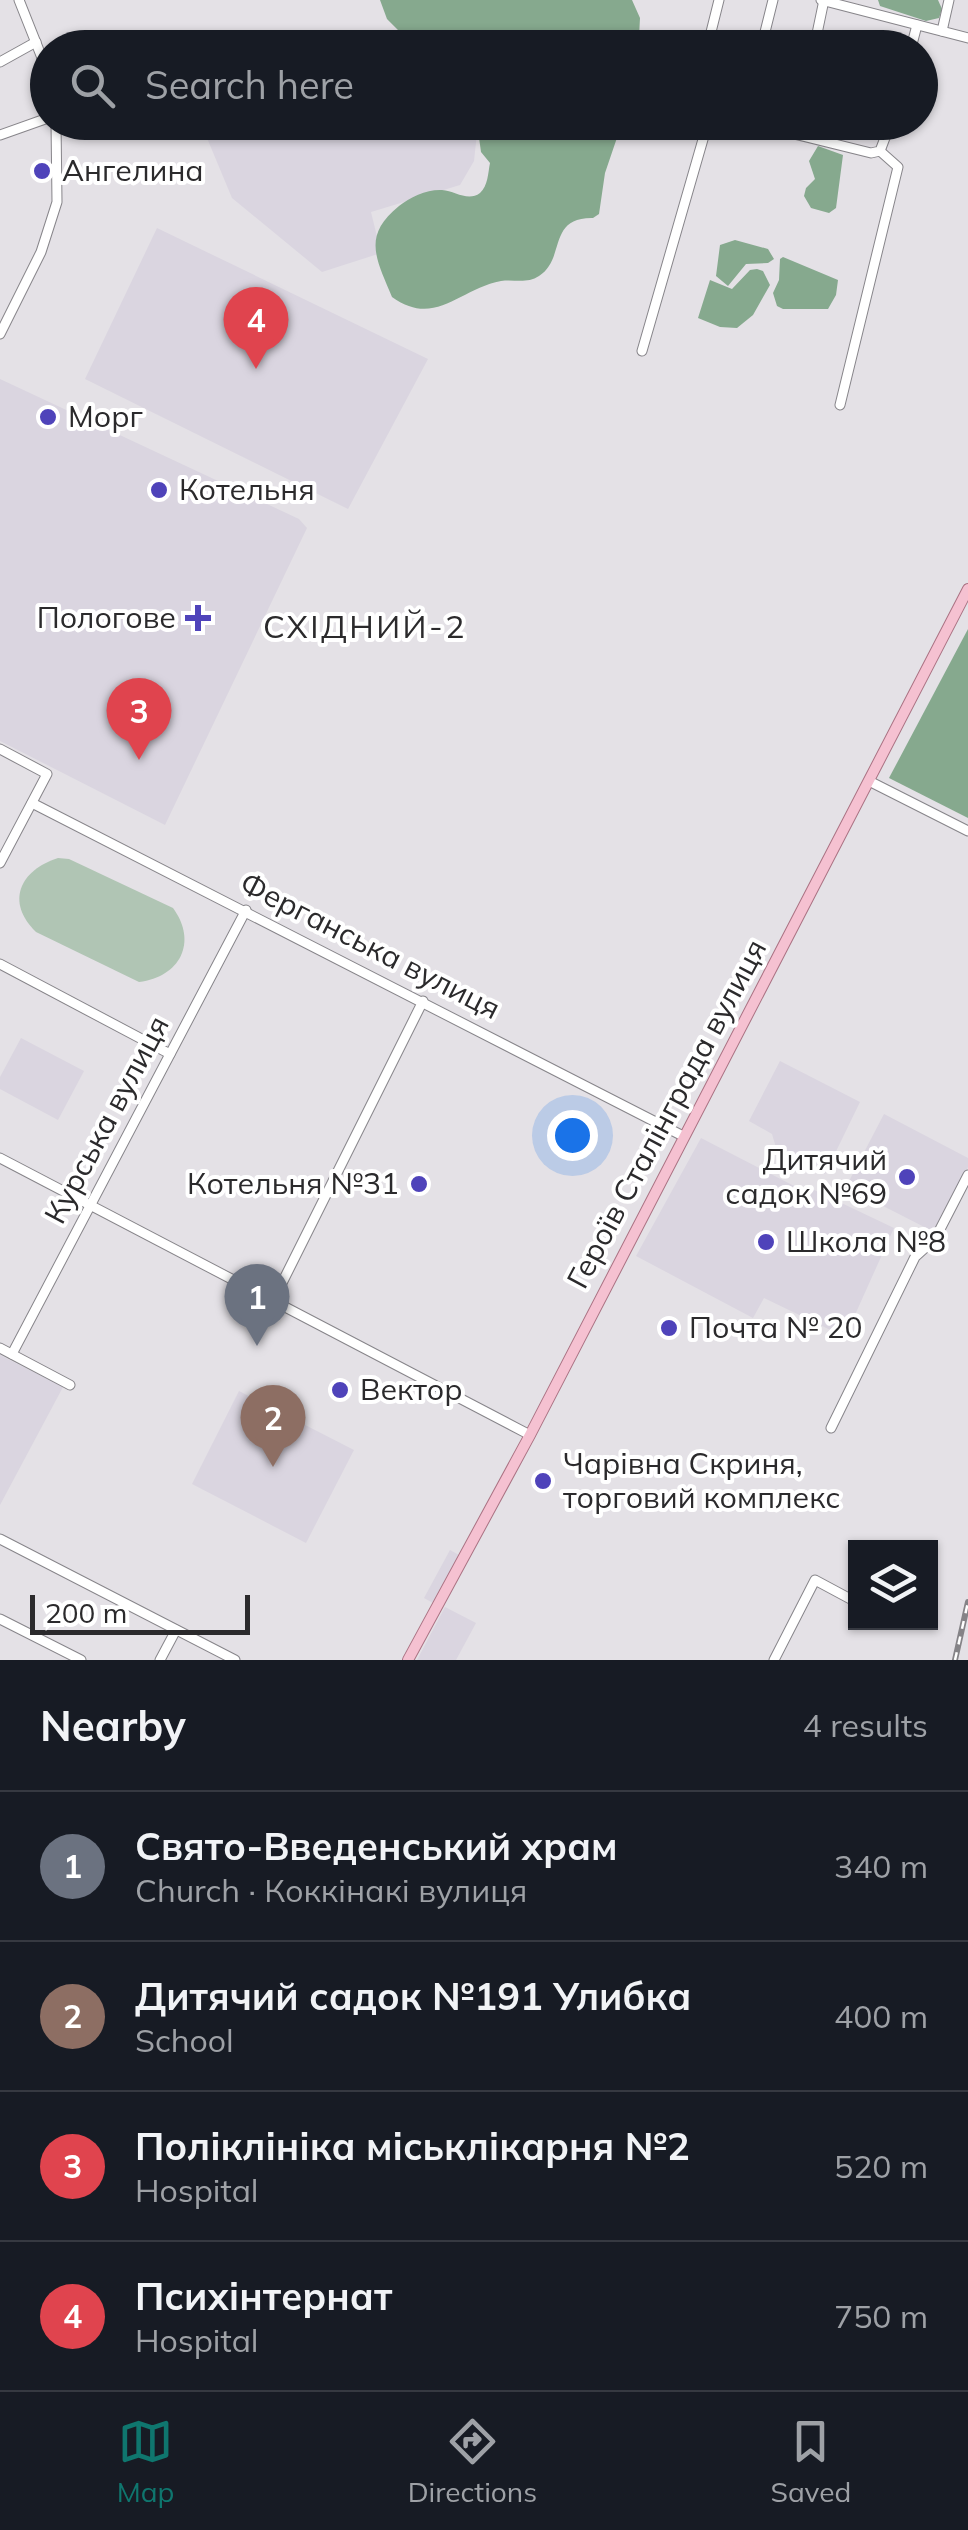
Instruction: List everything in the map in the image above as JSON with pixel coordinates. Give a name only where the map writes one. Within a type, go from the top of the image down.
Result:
[{"type":"main road","name":"Героїв Сталінграда вулиця","points":[[408,1660],[530,1435],[968,589]]},
{"type":"street","points":[[19,0],[31,30]]},
{"type":"street","points":[[712,30],[719,0]]},
{"type":"street","points":[[766,30],[773,0]]},
{"type":"street","points":[[817,30],[823,0],[937,30]]},
{"type":"street","points":[[942,31],[949,0]]},
{"type":"street","points":[[916,30],[917,26]]},
{"type":"street","points":[[938,30],[968,38]]},
{"type":"street","points":[[0,62],[30,45]]},
{"type":"street","points":[[0,136],[30,125]]},
{"type":"street","points":[[1,328],[41,252],[56,202],[56,140]]},
{"type":"street","points":[[642,350],[703,140]]},
{"type":"street","points":[[819,140],[871,153],[880,151]]},
{"type":"street","points":[[880,151],[884,140]]},
{"type":"street","points":[[840,405],[898,167],[880,151]]},
{"type":"street","points":[[0,750],[48,774],[0,863]]},
{"type":"street","points":[[869,781],[968,830]]},
{"type":"street","name":"Ферганська вулиця","points":[[32,802],[683,1136]]},
{"type":"street","name":"Курська вулиця","points":[[12,1354],[246,910]]},
{"type":"street","points":[[0,964],[170,1054]]},
{"type":"street","points":[[273,1301],[423,1001]]},
{"type":"street","points":[[0,1158],[530,1435]]},
{"type":"street","points":[[830,1428],[914,1256],[935,1239],[968,1174]]},
{"type":"street","points":[[0,1348],[70,1385]]},
{"type":"street","points":[[0,1540],[234,1660]]},
{"type":"street","points":[[774,1660],[815,1580],[848,1598]]},
{"type":"street","points":[[0,1618],[81,1660]]},
{"type":"street","points":[[160,1660],[176,1630]]},
{"type":"shaded area","points":[[208,140],[476,140],[474,161],[460,185],[371,212],[381,253],[322,272],[232,198]]},
{"type":"shaded area","points":[[157,228],[428,359],[348,509],[85,379]]},
{"type":"shaded area","points":[[0,379],[299,519],[307,528],[165,825],[0,741]]},
{"type":"shaded area","points":[[21,1038],[84,1071],[58,1120],[0,1089],[0,1077]]},
{"type":"shaded area","points":[[780,1061],[860,1102],[825,1174],[777,1151],[772,1134],[749,1121]]},
{"type":"shaded area","name":"Дитячий садок №69","points":[[884,1114],[968,1158],[968,1167],[934,1232],[846,1187]]},
{"type":"shaded area","name":"Школа №8","points":[[701,1138],[802,1190],[810,1188],[894,1228],[845,1337],[764,1298],[753,1318],[636,1256]]},
{"type":"shaded area","points":[[0,1355],[63,1387],[0,1505]]},
{"type":"shaded area","points":[[239,1391],[354,1450],[306,1543],[192,1484]]},
{"type":"shaded area","points":[[450,1550],[459,1555],[433,1603],[424,1598]]},
{"type":"shaded area","points":[[445,1607],[476,1623],[456,1660],[417,1660]]},
{"type":"green space","points":[[380,0],[632,0],[640,18],[639,30],[398,30],[387,19]]},
{"type":"green space","points":[[878,0],[938,0],[942,9],[939,18],[926,21],[880,6]]},
{"type":"green space","points":[[479,140],[616,140],[605,173],[599,214],[569,224],[547,269],[539,276],[486,285],[434,308],[407,306],[392,297],[381,271],[376,248],[380,227],[399,206],[425,192],[442,190],[471,196],[480,193],[490,163],[481,152]]},
{"type":"green space","points":[[818,146],[843,155],[836,208],[829,213],[811,208],[804,196],[815,179],[809,161]]},
{"type":"green space","points":[[735,240],[768,249],[774,259],[746,264],[728,286],[716,276],[720,245]]},
{"type":"green space","points":[[783,257],[838,280],[828,309],[777,306],[773,293]]},
{"type":"green space","points":[[750,270],[763,271],[770,285],[753,315],[737,328],[720,327],[698,318],[710,280],[732,289]]},
{"type":"green space","points":[[968,629],[968,818],[889,778]]},
{"type":"green space","points":[[58,858],[69,859],[173,908],[184,933],[181,956],[174,965],[153,979],[139,982],[36,932],[21,909],[21,888],[34,870]]},
{"type":"railway","points":[[955,1660],[968,1602]]},
{"type":"place","name":"Ангелина","points":[[42,171]]},
{"type":"place","name":"Психінтернат","points":[[256,369]]},
{"type":"place","name":"Морг","points":[[48,417]]},
{"type":"place","name":"Котельня","points":[[159,490]]},
{"type":"place","name":"Пологове","points":[[198,618]]},
{"type":"place","name":"Поліклініка міськлікарня №2","points":[[139,760]]},
{"type":"place","name":"Дитячий садок №69","points":[[907,1177]]},
{"type":"place","name":"Котельня №31","points":[[419,1184]]},
{"type":"place","name":"Школа №8","points":[[766,1242]]},
{"type":"place","name":"Почта № 20","points":[[669,1328]]},
{"type":"place","name":"Свято-Введенський храм","points":[[257,1346]]},
{"type":"place","name":"Вектор","points":[[340,1390]]},
{"type":"place","name":"Дитячий садок №191 Улибка","points":[[273,1467]]},
{"type":"place","name":"Чарівна Скриня, торговий комплекс","points":[[543,1481]]},
{"type":"district","name":"СХІДНИЙ-2","points":[[365,627]]}]
